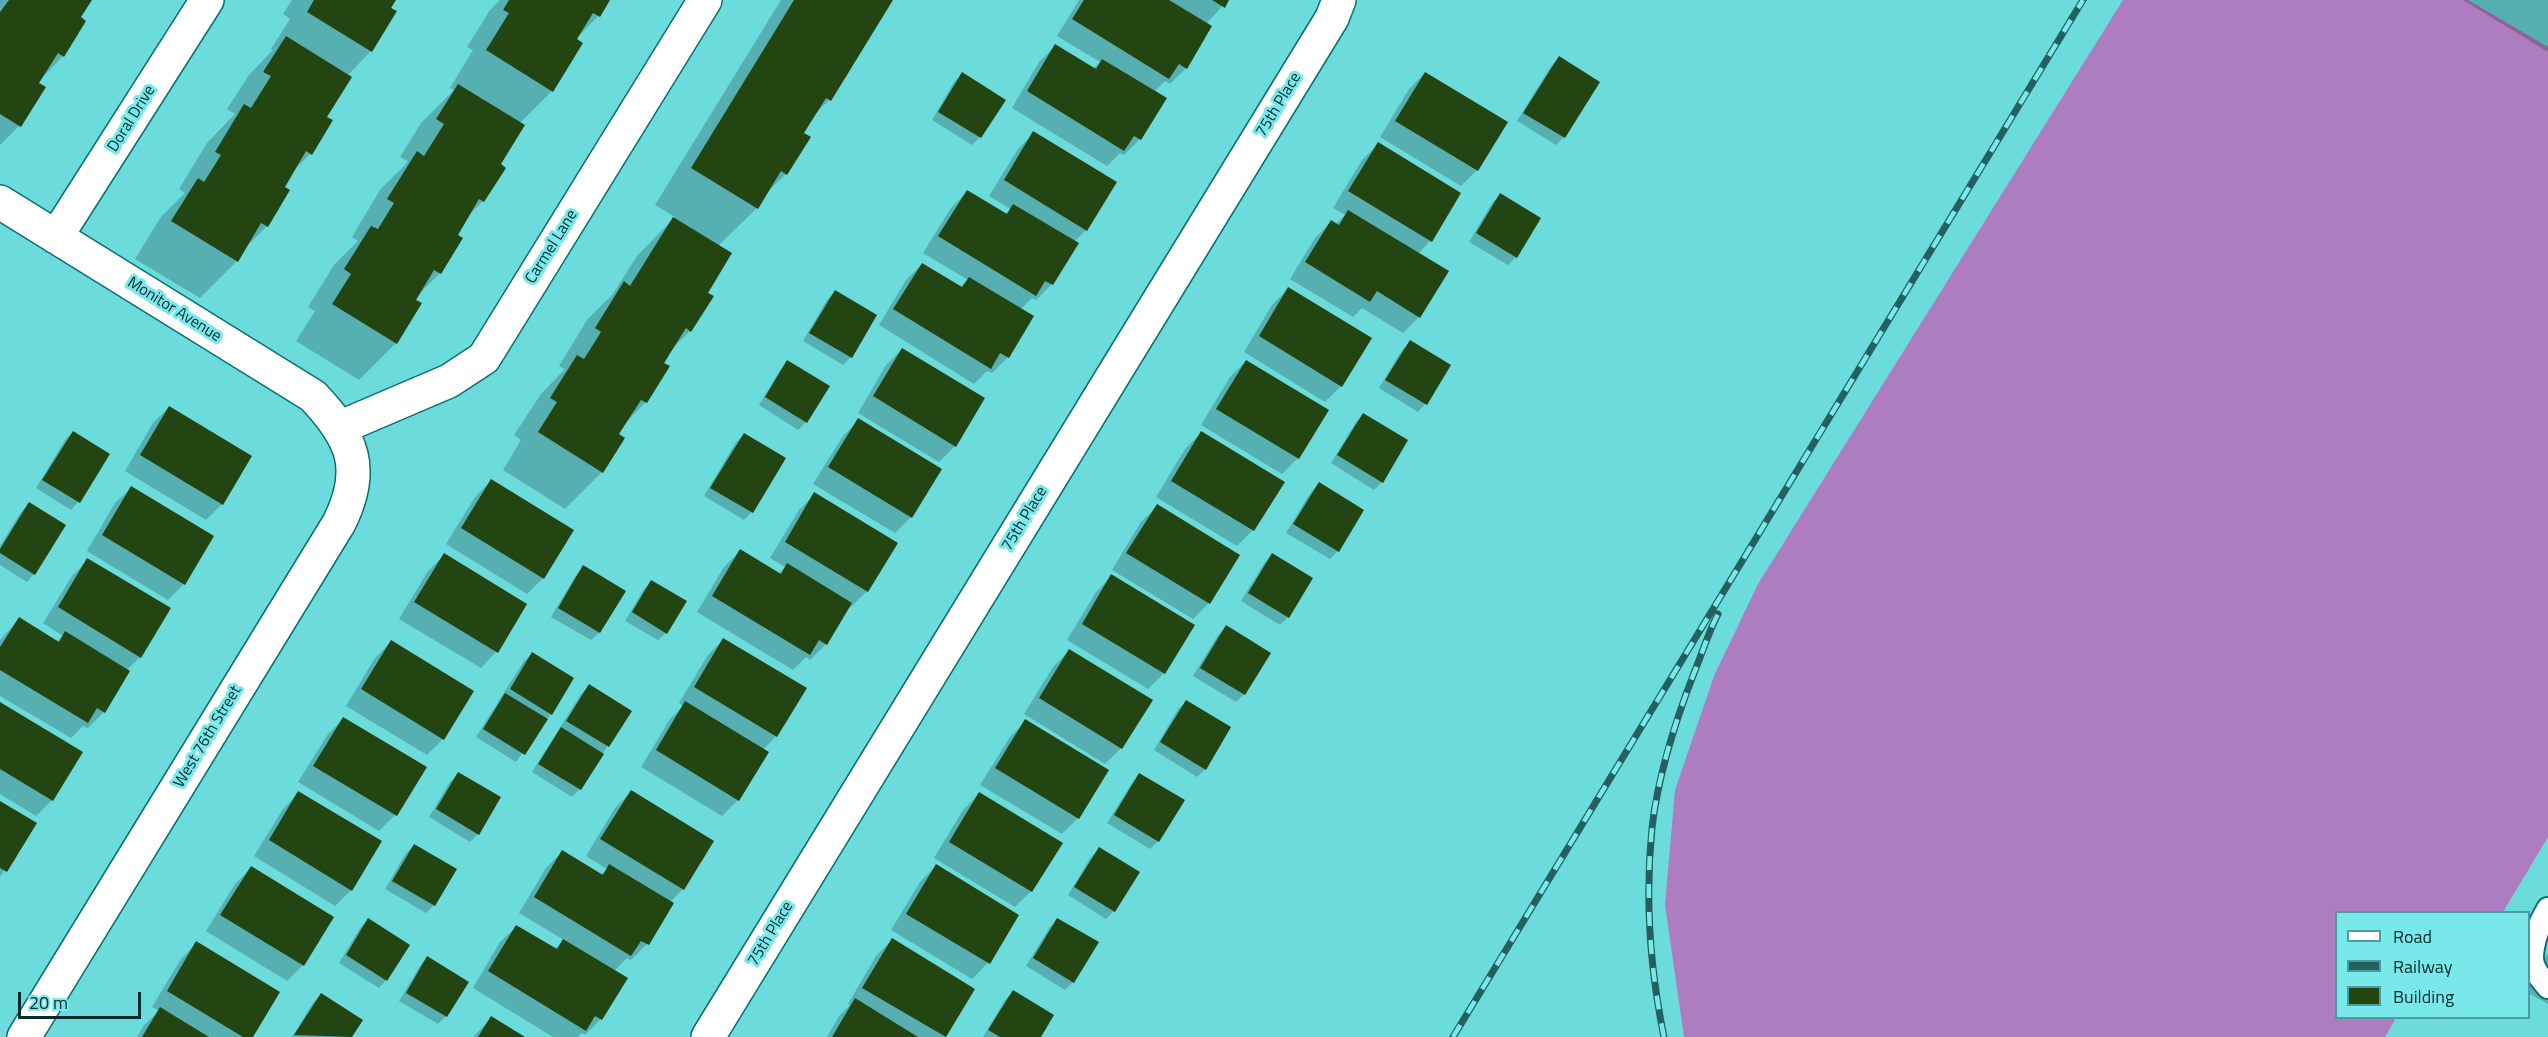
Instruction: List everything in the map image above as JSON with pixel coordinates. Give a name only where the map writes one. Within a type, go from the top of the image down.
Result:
[{"type":"street","name":"Doral Drive","points":[[56,237],[207,0]]},
{"type":"street","name":"Carmel Lane","points":[[339,428],[449,381],[484,358],[705,0]]},
{"type":"street","name":"75th Place","points":[[708,1037],[1326,29],[1339,0]]},
{"type":"street","name":"Monitor Avenue","points":[[0,202],[313,396],[339,428]]},
{"type":"street","name":"West 76th Street","points":[[24,1037],[339,523],[353,487],[354,473],[348,443],[339,428]]},
{"type":"lane","points":[[2548,909],[2540,921],[2532,960],[2540,978],[2548,987]]},
{"type":"shaded area","points":[[2123,0],[2468,0],[2548,47],[2548,837],[2504,911],[2335,911],[2335,1019],[2395,1019],[2385,1037],[1684,1037],[1665,905],[1675,790],[1714,676],[1758,584]]},
{"type":"building","points":[[9,0],[92,0],[81,17],[86,21],[64,57],[58,53],[39,83],[46,87],[21,127],[0,114],[0,12]]},
{"type":"building","points":[[314,0],[396,0],[391,8],[397,11],[372,52],[307,12]]},
{"type":"building","points":[[509,0],[610,0],[600,17],[593,13],[577,39],[583,43],[553,92],[486,50],[509,13],[503,10]]},
{"type":"building","points":[[794,0],[893,0],[831,101],[826,98],[804,133],[811,137],[787,175],[781,171],[758,209],[691,168]]},
{"type":"building","points":[[1084,0],[1169,0],[1212,26],[1187,69],[1179,64],[1169,79],[1072,19]]},
{"type":"building","points":[[1212,0],[1229,0],[1225,8]]},
{"type":"building","points":[[286,36],[352,77],[327,117],[333,120],[312,155],[306,151],[285,187],[290,190],[268,227],[261,223],[238,262],[171,221],[198,178],[204,182],[221,155],[215,152],[244,104],[251,108],[271,76],[263,72]]},
{"type":"building","points":[[1055,44],[1096,69],[1102,59],[1167,98],[1141,140],[1134,136],[1124,151],[1027,91]]},
{"type":"building","points":[[1559,56],[1600,82],[1565,138],[1523,113]]},
{"type":"building","points":[[962,72],[1006,100],[981,138],[938,112]]},
{"type":"building","points":[[1425,72],[1508,122],[1478,171],[1395,121]]},
{"type":"building","points":[[458,84],[525,125],[501,164],[506,168],[484,202],[479,199],[458,235],[463,238],[441,274],[434,270],[416,300],[422,303],[397,344],[332,304],[351,274],[344,269],[371,226],[378,229],[394,203],[387,199],[417,151],[424,156],[444,124],[436,119]]},
{"type":"building","points":[[1033,131],[1117,182],[1087,231],[1004,180]]},
{"type":"building","points":[[1378,142],[1461,193],[1432,242],[1348,191]]},
{"type":"building","points":[[967,190],[1007,214],[1013,204],[1079,243],[1053,285],[1045,281],[1036,296],[938,236]]},
{"type":"building","points":[[1500,193],[1541,218],[1517,258],[1476,233]]},
{"type":"building","points":[[1348,210],[1449,271],[1420,318],[1377,291],[1370,302],[1305,262],[1331,220],[1339,225]]},
{"type":"building","points":[[673,217],[732,253],[708,293],[714,296],[691,332],[686,328],[664,363],[670,366],[647,403],[641,400],[619,434],[625,438],[603,473],[538,432],[557,402],[550,398],[577,355],[584,359],[601,332],[595,328],[624,281],[630,286]]},
{"type":"building","points":[[922,263],[962,287],[969,277],[1034,316],[1009,358],[1000,353],[991,369],[893,309]]},
{"type":"building","points":[[1288,287],[1372,338],[1342,387],[1259,336]]},
{"type":"building","points":[[835,290],[877,315],[852,358],[809,333]]},
{"type":"building","points":[[1410,340],[1451,365],[1427,405],[1385,380]]},
{"type":"building","points":[[902,348],[985,398],[956,447],[873,396]]},
{"type":"building","points":[[787,360],[830,386],[807,423],[765,397]]},
{"type":"building","points":[[1246,360],[1329,410],[1299,459],[1216,409]]},
{"type":"building","points":[[169,406],[252,456],[223,505],[140,455]]},
{"type":"building","points":[[1363,413],[1408,440],[1383,483],[1337,455]]},
{"type":"building","points":[[858,418],[942,469],[912,518],[828,467]]},
{"type":"building","points":[[73,431],[110,454],[80,503],[42,480]]},
{"type":"building","points":[[1201,431],[1285,482],[1254,531],[1171,481]]},
{"type":"building","points":[[744,433],[786,458],[753,513],[710,488]]},
{"type":"building","points":[[491,479],[574,530],[544,579],[461,528]]},
{"type":"building","points":[[1319,482],[1364,510],[1339,552],[1293,524]]},
{"type":"building","points":[[131,486],[214,536],[185,585],[102,535]]},
{"type":"building","points":[[814,492],[898,543],[868,592],[785,542]]},
{"type":"building","points":[[29,502],[66,525],[35,575],[0,553],[0,549]]},
{"type":"building","points":[[1157,504],[1240,555],[1210,604],[1126,553]]},
{"type":"building","points":[[740,549],[781,574],[787,563],[852,603],[827,645],[819,640],[810,655],[712,596]]},
{"type":"building","points":[[444,553],[527,604],[498,653],[414,602]]},
{"type":"building","points":[[1272,553],[1313,578],[1289,618],[1248,593]]},
{"type":"building","points":[[87,558],[171,608],[141,658],[58,607]]},
{"type":"building","points":[[583,565],[626,591],[600,633],[558,608]]},
{"type":"building","points":[[1111,574],[1195,625],[1165,674],[1082,624]]},
{"type":"building","points":[[651,580],[687,601],[667,634],[632,612]]},
{"type":"building","points":[[19,617],[59,642],[65,631],[130,671],[105,713],[97,708],[88,723],[0,670],[0,647]]},
{"type":"building","points":[[1226,625],[1271,653],[1245,695],[1200,668]]},
{"type":"building","points":[[723,638],[807,688],[777,737],[694,687]]},
{"type":"building","points":[[391,640],[474,691],[444,740],[361,689]]},
{"type":"building","points":[[1069,649],[1153,700],[1122,749],[1039,698]]},
{"type":"building","points":[[532,652],[574,678],[552,715],[510,689]]},
{"type":"building","points":[[589,684],[632,711],[609,747],[566,721]]},
{"type":"building","points":[[505,693],[548,719],[525,755],[483,729]]},
{"type":"building","points":[[1186,700],[1231,727],[1206,770],[1160,742]]},
{"type":"building","points":[[685,701],[769,752],[739,801],[656,750]]},
{"type":"building","points":[[0,702],[83,752],[53,801],[0,769]]},
{"type":"building","points":[[343,717],[427,767],[397,816],[313,766]]},
{"type":"building","points":[[1025,719],[1109,770],[1079,819],[995,768]]},
{"type":"building","points":[[561,727],[604,754],[581,790],[538,764]]},
{"type":"building","points":[[458,772],[501,797],[479,835],[436,809]]},
{"type":"building","points":[[1139,773],[1185,800],[1159,842],[1114,815]]},
{"type":"building","points":[[631,790],[714,841],[684,890],[600,839]]},
{"type":"building","points":[[298,791],[382,841],[352,891],[269,840]]},
{"type":"building","points":[[979,792],[1063,843],[1032,892],[949,842]]},
{"type":"building","points":[[0,801],[37,823],[7,872],[0,868]]},
{"type":"building","points":[[414,844],[457,869],[435,906],[392,881]]},
{"type":"building","points":[[1099,847],[1140,872],[1115,912],[1074,887]]},
{"type":"building","points":[[562,850],[603,875],[609,864],[674,903],[649,945],[641,941],[631,956],[534,897]]},
{"type":"building","points":[[936,864],[1019,915],[990,964],[906,914]]},
{"type":"building","points":[[251,866],[334,917],[304,966],[220,915]]},
{"type":"building","points":[[368,918],[410,945],[387,981],[346,955]]},
{"type":"building","points":[[1057,918],[1099,942],[1074,983],[1033,958]]},
{"type":"building","points":[[516,925],[557,949],[563,939],[628,978],[602,1020],[595,1016],[586,1031],[488,971]]},
{"type":"building","points":[[892,938],[975,989],[946,1037],[862,988]]},
{"type":"building","points":[[196,941],[280,992],[253,1037],[243,1037],[167,991]]},
{"type":"building","points":[[427,956],[469,982],[447,1017],[406,993]]},
{"type":"building","points":[[1013,990],[1054,1015],[1041,1037],[1000,1037],[988,1030]]},
{"type":"building","points":[[321,993],[363,1020],[352,1037],[294,1035]]},
{"type":"building","points":[[855,998],[918,1037],[832,1037]]},
{"type":"building","points":[[160,1007],[209,1037],[142,1037]]},
{"type":"building","points":[[491,1016],[525,1037],[478,1037]]},
{"type":"railway","points":[[1453,1037],[2083,0]]},
{"type":"railway","points":[[1664,1037],[1655,985],[1650,933],[1649,880],[1652,828],[1658,788],[1674,730],[1718,614]]}]
